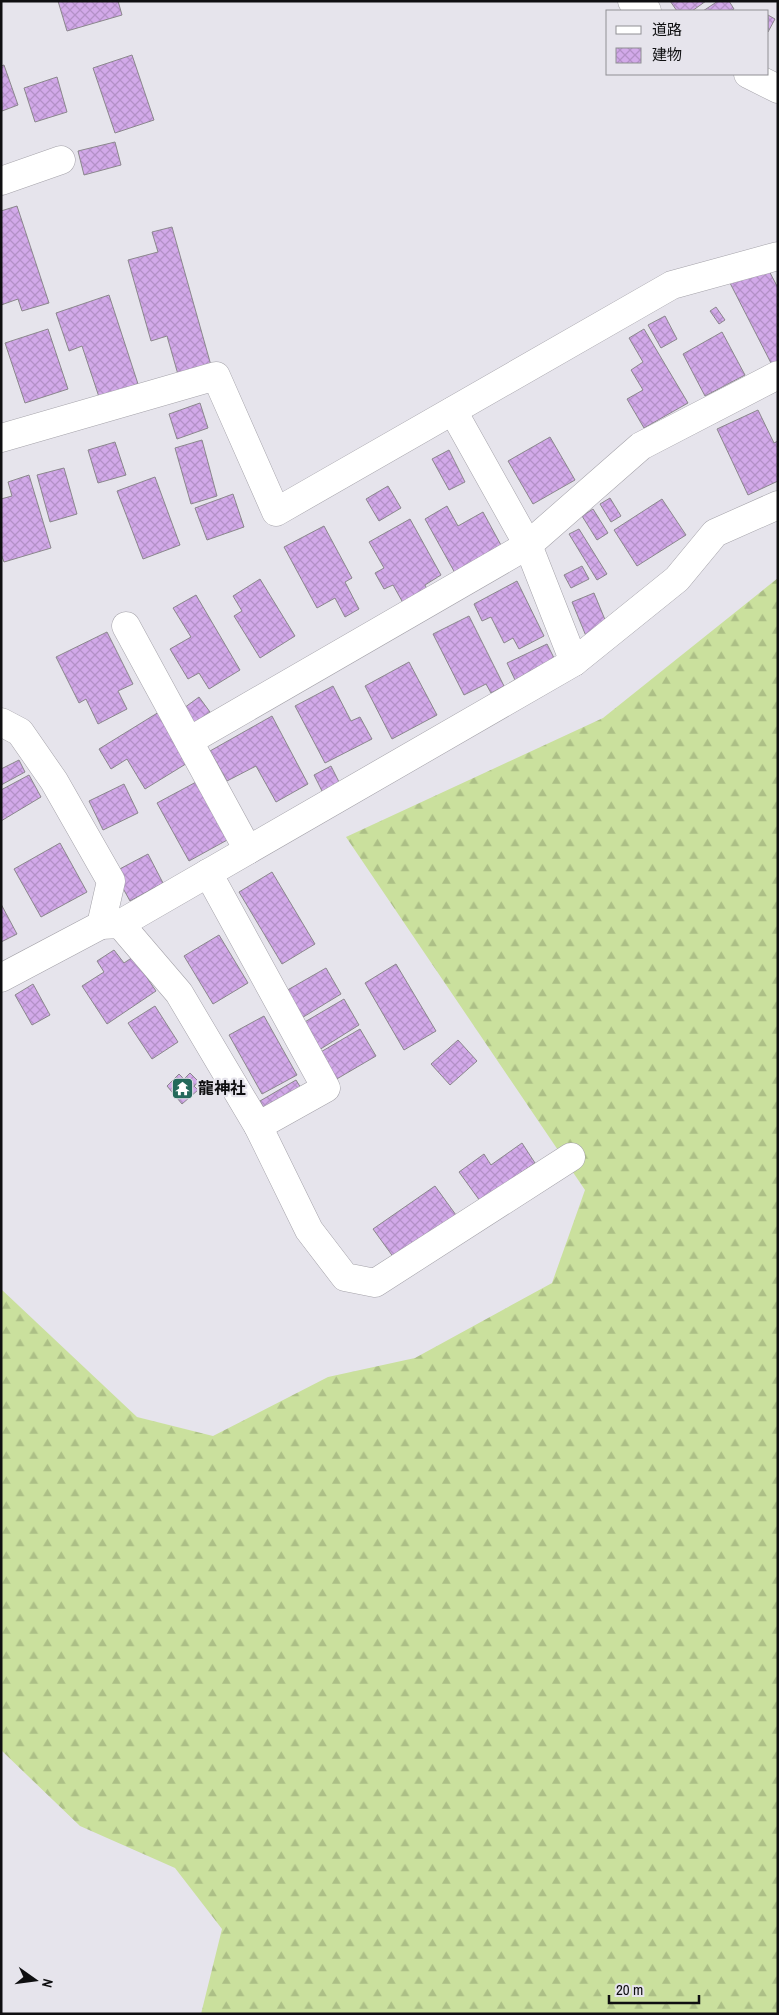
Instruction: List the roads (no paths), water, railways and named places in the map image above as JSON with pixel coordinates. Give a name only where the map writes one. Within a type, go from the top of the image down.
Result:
[{"type":"street","points":[[632,1],[646,10]]},
{"type":"street","points":[[750,75],[778,89]]},
{"type":"street","points":[[1,180],[61,160]]},
{"type":"street","points":[[1,438],[216,376],[276,512],[672,285],[778,256]]},
{"type":"street","points":[[189,741],[528,545],[641,446],[778,375]]},
{"type":"street","points":[[453,411],[528,545],[574,662]]},
{"type":"street","points":[[1,978],[110,925],[208,873],[574,662],[677,579],[714,533],[778,505]]},
{"type":"street","points":[[126,626],[248,850]]},
{"type":"street","points":[[1,722],[20,732],[54,781],[112,881],[110,925],[179,994],[258,1126],[309,1230],[345,1277],[375,1283],[571,1157]]},
{"type":"street","points":[[208,873],[326,1088],[258,1126]]},
{"type":"place","name":"龍神社","points":[[182,1088]]}]
